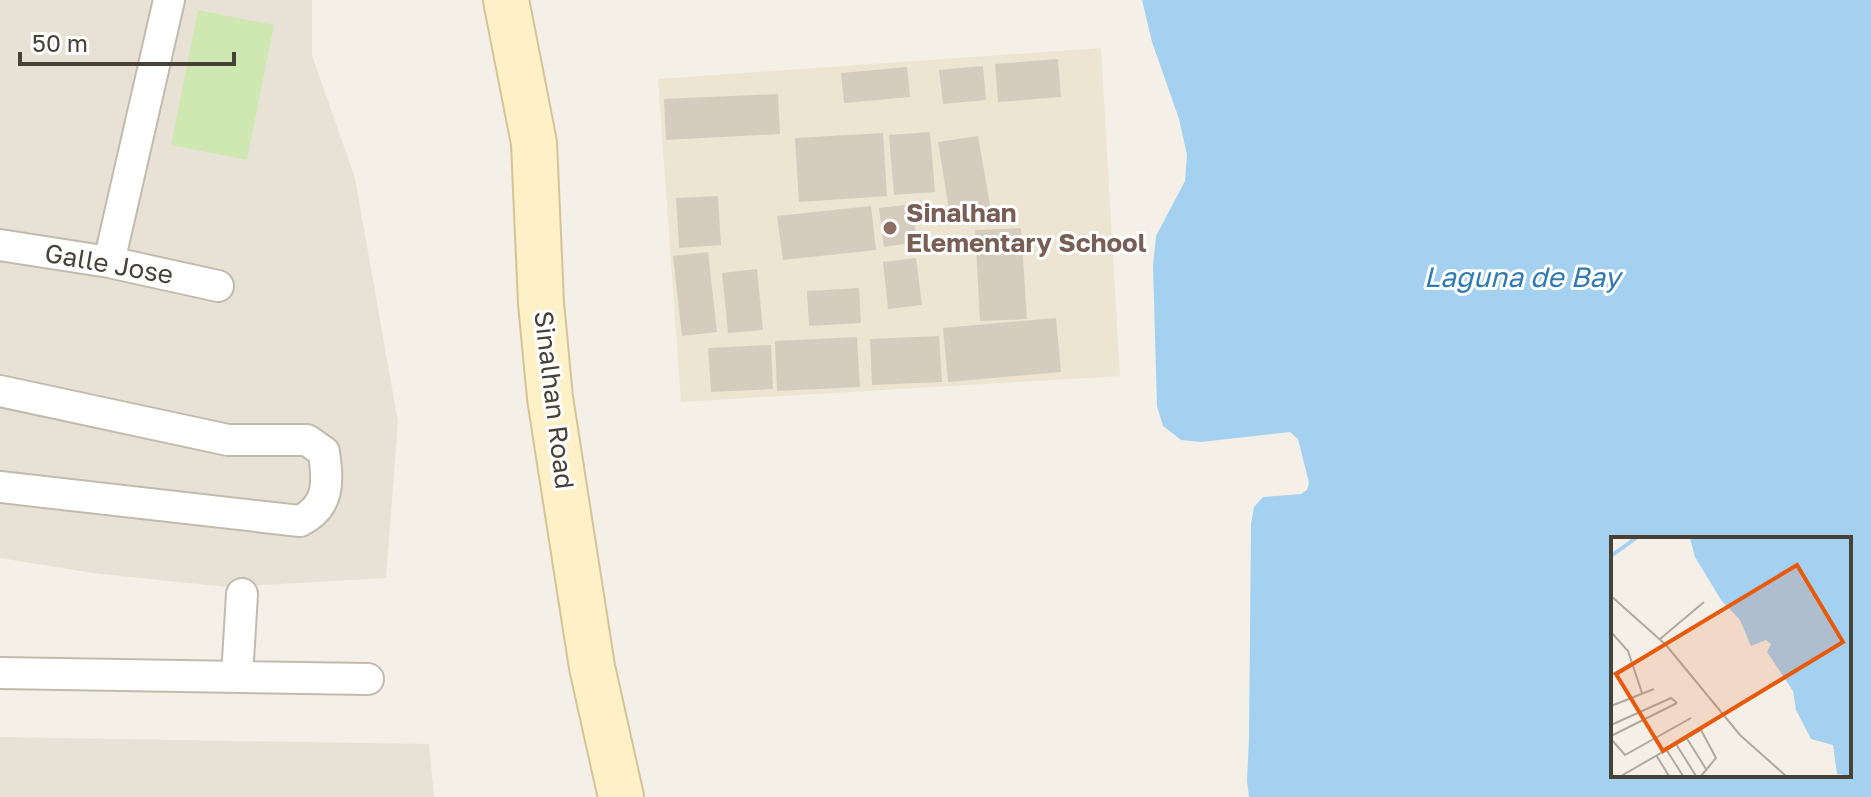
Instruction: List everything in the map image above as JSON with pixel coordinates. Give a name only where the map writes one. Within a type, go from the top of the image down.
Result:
[{"type":"street","points":[[109,262],[169,0]]},
{"type":"street","name":"Sinalhan Road","points":[[506,0],[534,143],[541,303],[550,398],[592,667],[621,797]]},
{"type":"street","name":"Galle Jose","points":[[0,245],[109,262],[218,286]]},
{"type":"street","points":[[0,391],[228,440],[307,440],[324,452],[327,475],[324,501],[312,515],[300,521],[0,487]]},
{"type":"street","points":[[237,677],[242,594]]},
{"type":"street","points":[[0,673],[368,679]]},
{"type":"shaded area","points":[[0,0],[312,0],[312,55],[355,178],[398,422],[386,578],[227,587],[92,573],[0,558]]},
{"type":"shaded area","name":"Sinalhan Elementary School","points":[[1101,48],[1120,376],[681,402],[658,79]]},
{"type":"shaded area","points":[[0,737],[429,744],[434,797],[0,797]]},
{"type":"green space","points":[[198,10],[274,25],[247,160],[171,145]]},
{"type":"water","name":"Laguna de Bay","points":[[1142,0],[1871,0],[1871,797],[1249,797],[1251,524],[1254,507],[1263,497],[1301,494],[1307,490],[1309,483],[1298,439],[1290,432],[1201,442],[1181,440],[1163,426],[1157,406],[1153,266],[1156,236],[1185,181],[1187,155],[1179,119],[1152,42]]},
{"type":"building","points":[[1058,59],[1061,97],[998,102],[995,64]]},
{"type":"building","points":[[983,66],[986,100],[943,104],[939,70]]},
{"type":"building","points":[[907,67],[910,97],[844,103],[841,73]]},
{"type":"building","points":[[778,94],[780,134],[666,140],[664,99]]},
{"type":"building","points":[[930,132],[935,192],[894,195],[889,135]]},
{"type":"building","points":[[883,133],[887,196],[799,202],[795,138]]},
{"type":"building","points":[[978,136],[992,216],[951,222],[938,142]]},
{"type":"building","points":[[718,196],[721,245],[679,248],[676,198]]},
{"type":"building","points":[[912,204],[917,242],[884,247],[879,208]]},
{"type":"building","points":[[871,206],[876,250],[783,260],[777,216]]},
{"type":"building","points":[[1021,228],[1027,319],[980,321],[975,230]]},
{"type":"building","points":[[708,252],[717,332],[682,336],[673,256]]},
{"type":"building","points":[[916,258],[922,305],[888,309],[883,262]]},
{"type":"building","points":[[757,269],[763,330],[728,333],[722,273]]},
{"type":"building","points":[[859,288],[861,323],[809,326],[807,291]]},
{"type":"building","points":[[1056,318],[1061,372],[948,382],[943,328]]},
{"type":"building","points":[[939,336],[942,382],[872,385],[870,339]]},
{"type":"building","points":[[857,337],[860,387],[777,391],[775,341]]},
{"type":"building","points":[[771,345],[773,389],[711,392],[708,348]]},
{"type":"place","name":"Sinalhan Elementary School","points":[[890,228]]}]
